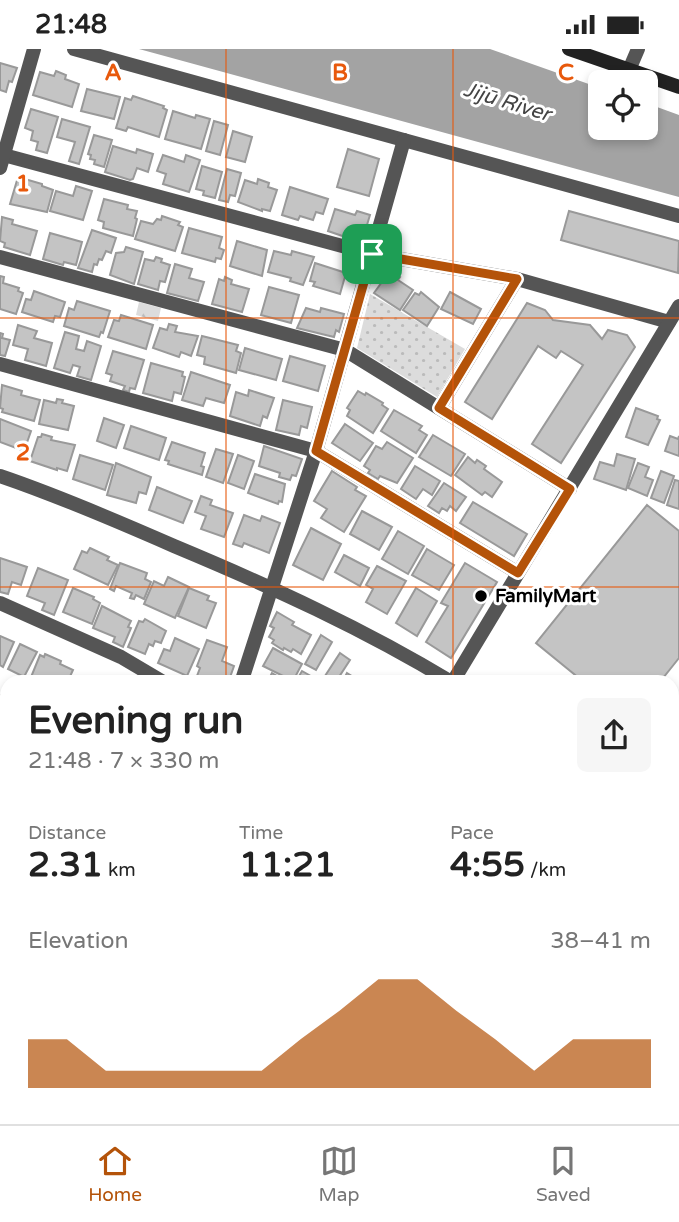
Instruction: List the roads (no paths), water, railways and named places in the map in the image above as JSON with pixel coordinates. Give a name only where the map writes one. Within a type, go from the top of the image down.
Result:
[{"type":"street","points":[[34,49],[1,159],[372,254],[517,279],[669,322]]},
{"type":"street","points":[[74,49],[679,216]]},
{"type":"street","points":[[569,49],[629,70],[638,49]]},
{"type":"street","points":[[658,80],[679,87]]},
{"type":"street","points":[[244,675],[316,451],[404,140]]},
{"type":"street","points":[[0,257],[345,350],[570,489]]},
{"type":"street","points":[[439,408],[517,279]]},
{"type":"street","points":[[457,675],[679,306]]},
{"type":"street","points":[[0,364],[316,451],[518,573]]},
{"type":"street","points":[[0,476],[114,520],[273,587],[331,615],[440,675]]},
{"type":"street","points":[[0,603],[121,657],[151,675]]},
{"type":"water","name":"Jijū River","points":[[139,49],[490,49],[588,84],[588,140],[658,140],[658,107],[679,115],[679,197]]},
{"type":"place","name":"FamilyMart","points":[[481,596]]}]
